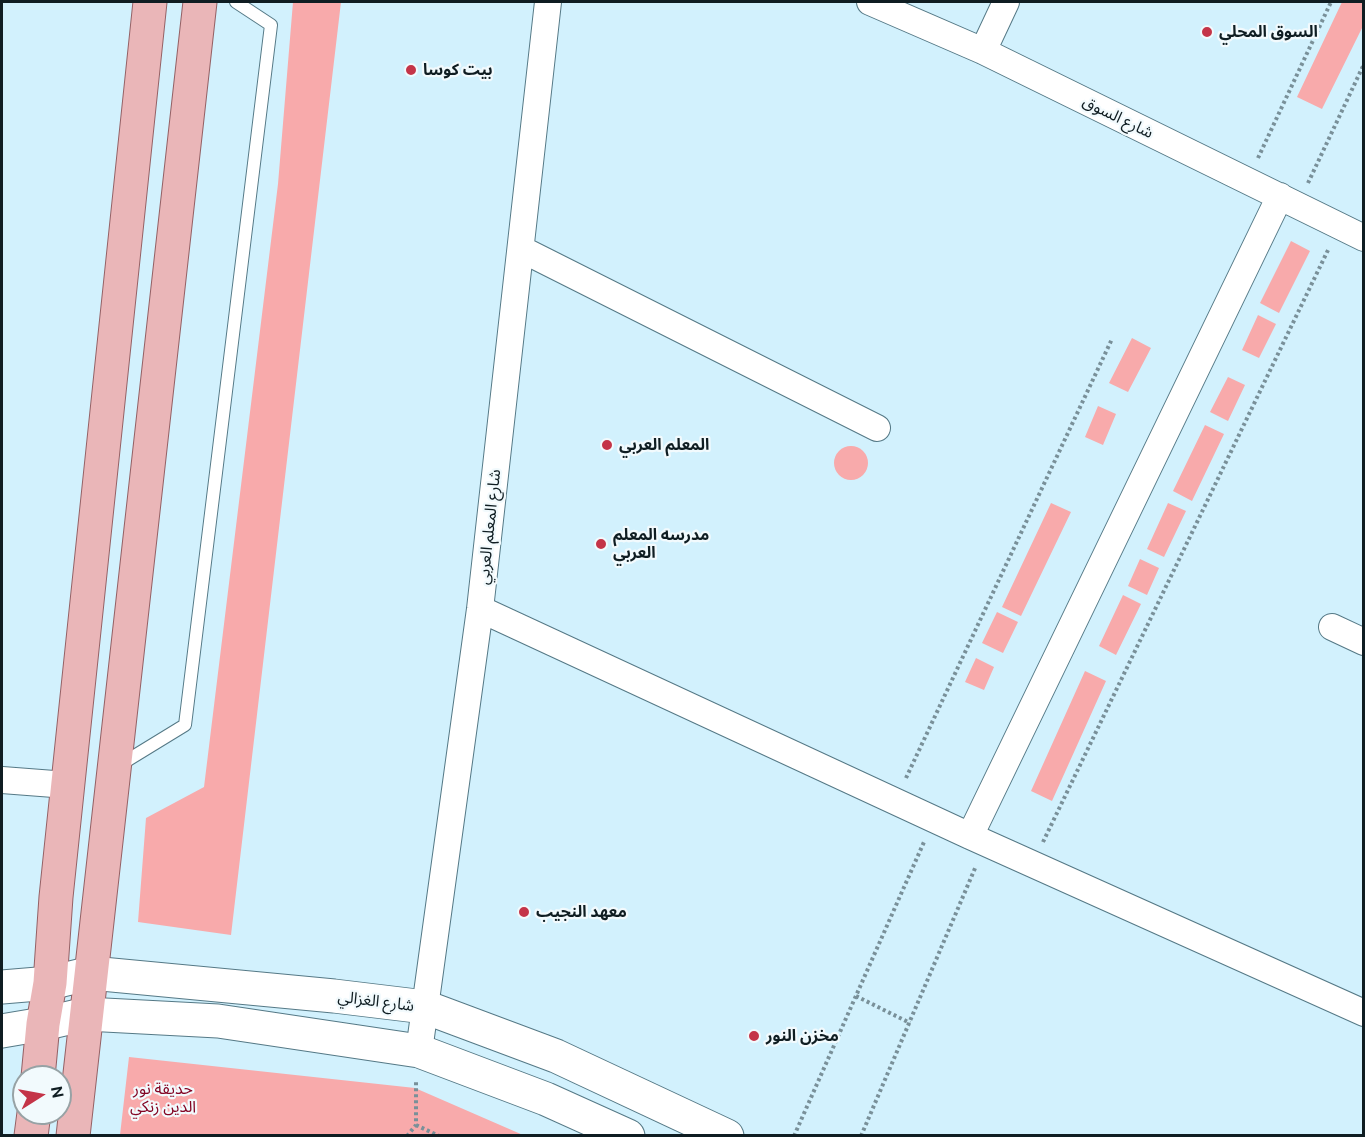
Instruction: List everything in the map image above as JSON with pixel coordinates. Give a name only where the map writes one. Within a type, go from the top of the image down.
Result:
[{"type":"main road","points":[[39,1065],[50,983],[67,785],[150,2]]},
{"type":"main road","points":[[73,1136],[200,2]]},
{"type":"main road","name":"شارع الغزالي","points":[[2,987],[50,983],[91,973],[425,1007],[556,1056],[727,1136]]},
{"type":"main road","points":[[2,1030],[86,1014],[218,1021],[419,1051],[546,1099],[628,1136]]},
{"type":"street","name":"شارع المعلم العربي","points":[[419,1051],[480,609],[548,2]]},
{"type":"street","name":"شارع السوق","points":[[870,2],[983,51],[1364,238]]},
{"type":"street","points":[[983,51],[1006,2]]},
{"type":"street","points":[[978,840],[1289,201]]},
{"type":"street","points":[[520,249],[877,428]]},
{"type":"street","points":[[480,609],[978,840],[1364,1013]]},
{"type":"street","points":[[1332,627],[1364,642]]},
{"type":"street","points":[[2,780],[67,785]]},
{"type":"lane","points":[[114,769],[185,725],[272,24],[236,2]]},
{"type":"path","points":[[1247,180],[1331,2]]},
{"type":"path","points":[[1289,201],[1364,64]]},
{"type":"path","points":[[1032,864],[1340,226]]},
{"type":"path","points":[[895,801],[1112,339]]},
{"type":"path","points":[[794,1136],[934,819]]},
{"type":"path","points":[[861,1136],[909,1023],[978,840]]},
{"type":"path","points":[[856,996],[909,1023]]},
{"type":"path","points":[[407,1136],[416,1125],[415,1088],[419,1051]]},
{"type":"path","points":[[416,1125],[439,1136]]},
{"type":"green space","points":[[293,2],[341,2],[231,935],[138,922],[146,818],[204,787],[278,184]]},
{"type":"green space","points":[[1342,2],[1363,2],[1363,26],[1322,109],[1297,97]]},
{"type":"green space","points":[[1291,241],[1310,251],[1279,313],[1260,303]]},
{"type":"green space","points":[[1258,315],[1276,324],[1259,358],[1242,350]]},
{"type":"green space","points":[[1132,338],[1151,348],[1128,392],[1109,383]]},
{"type":"green space","points":[[1228,377],[1245,385],[1228,421],[1210,412]]},
{"type":"green space","points":[[1098,406],[1116,414],[1103,445],[1085,437]]},
{"type":"green space","points":[[1205,425],[1224,434],[1192,501],[1173,491]]},
{"type":"green space","points":[[851,446],[863,451],[868,463],[863,475],[851,480],[839,475],[834,463],[839,451]]},
{"type":"green space","points":[[1051,503],[1071,512],[1021,616],[1002,607]]},
{"type":"green space","points":[[1168,503],[1186,511],[1164,557],[1147,549]]},
{"type":"green space","points":[[1140,559],[1159,568],[1147,595],[1128,586]]},
{"type":"green space","points":[[1123,595],[1141,604],[1116,655],[1099,646]]},
{"type":"green space","points":[[997,612],[1018,622],[1003,653],[982,643]]},
{"type":"green space","points":[[976,658],[994,667],[984,690],[965,682]]},
{"type":"green space","points":[[1085,671],[1106,681],[1052,801],[1031,791]]},
{"type":"green space","name":"حديقة نور الدين زنكي","points":[[129,1057],[415,1088],[523,1135],[120,1135]]},
{"type":"place","name":"السوق المحلي","points":[[1207,32]]},
{"type":"place","name":"بيت كوسا","points":[[411,70]]},
{"type":"place","name":"المعلم العربي","points":[[607,445]]},
{"type":"place","name":"مدرسه المعلم العربي","points":[[601,544]]},
{"type":"place","name":"معهد النجيب","points":[[524,912]]},
{"type":"place","name":"مخزن النور","points":[[754,1036]]}]
